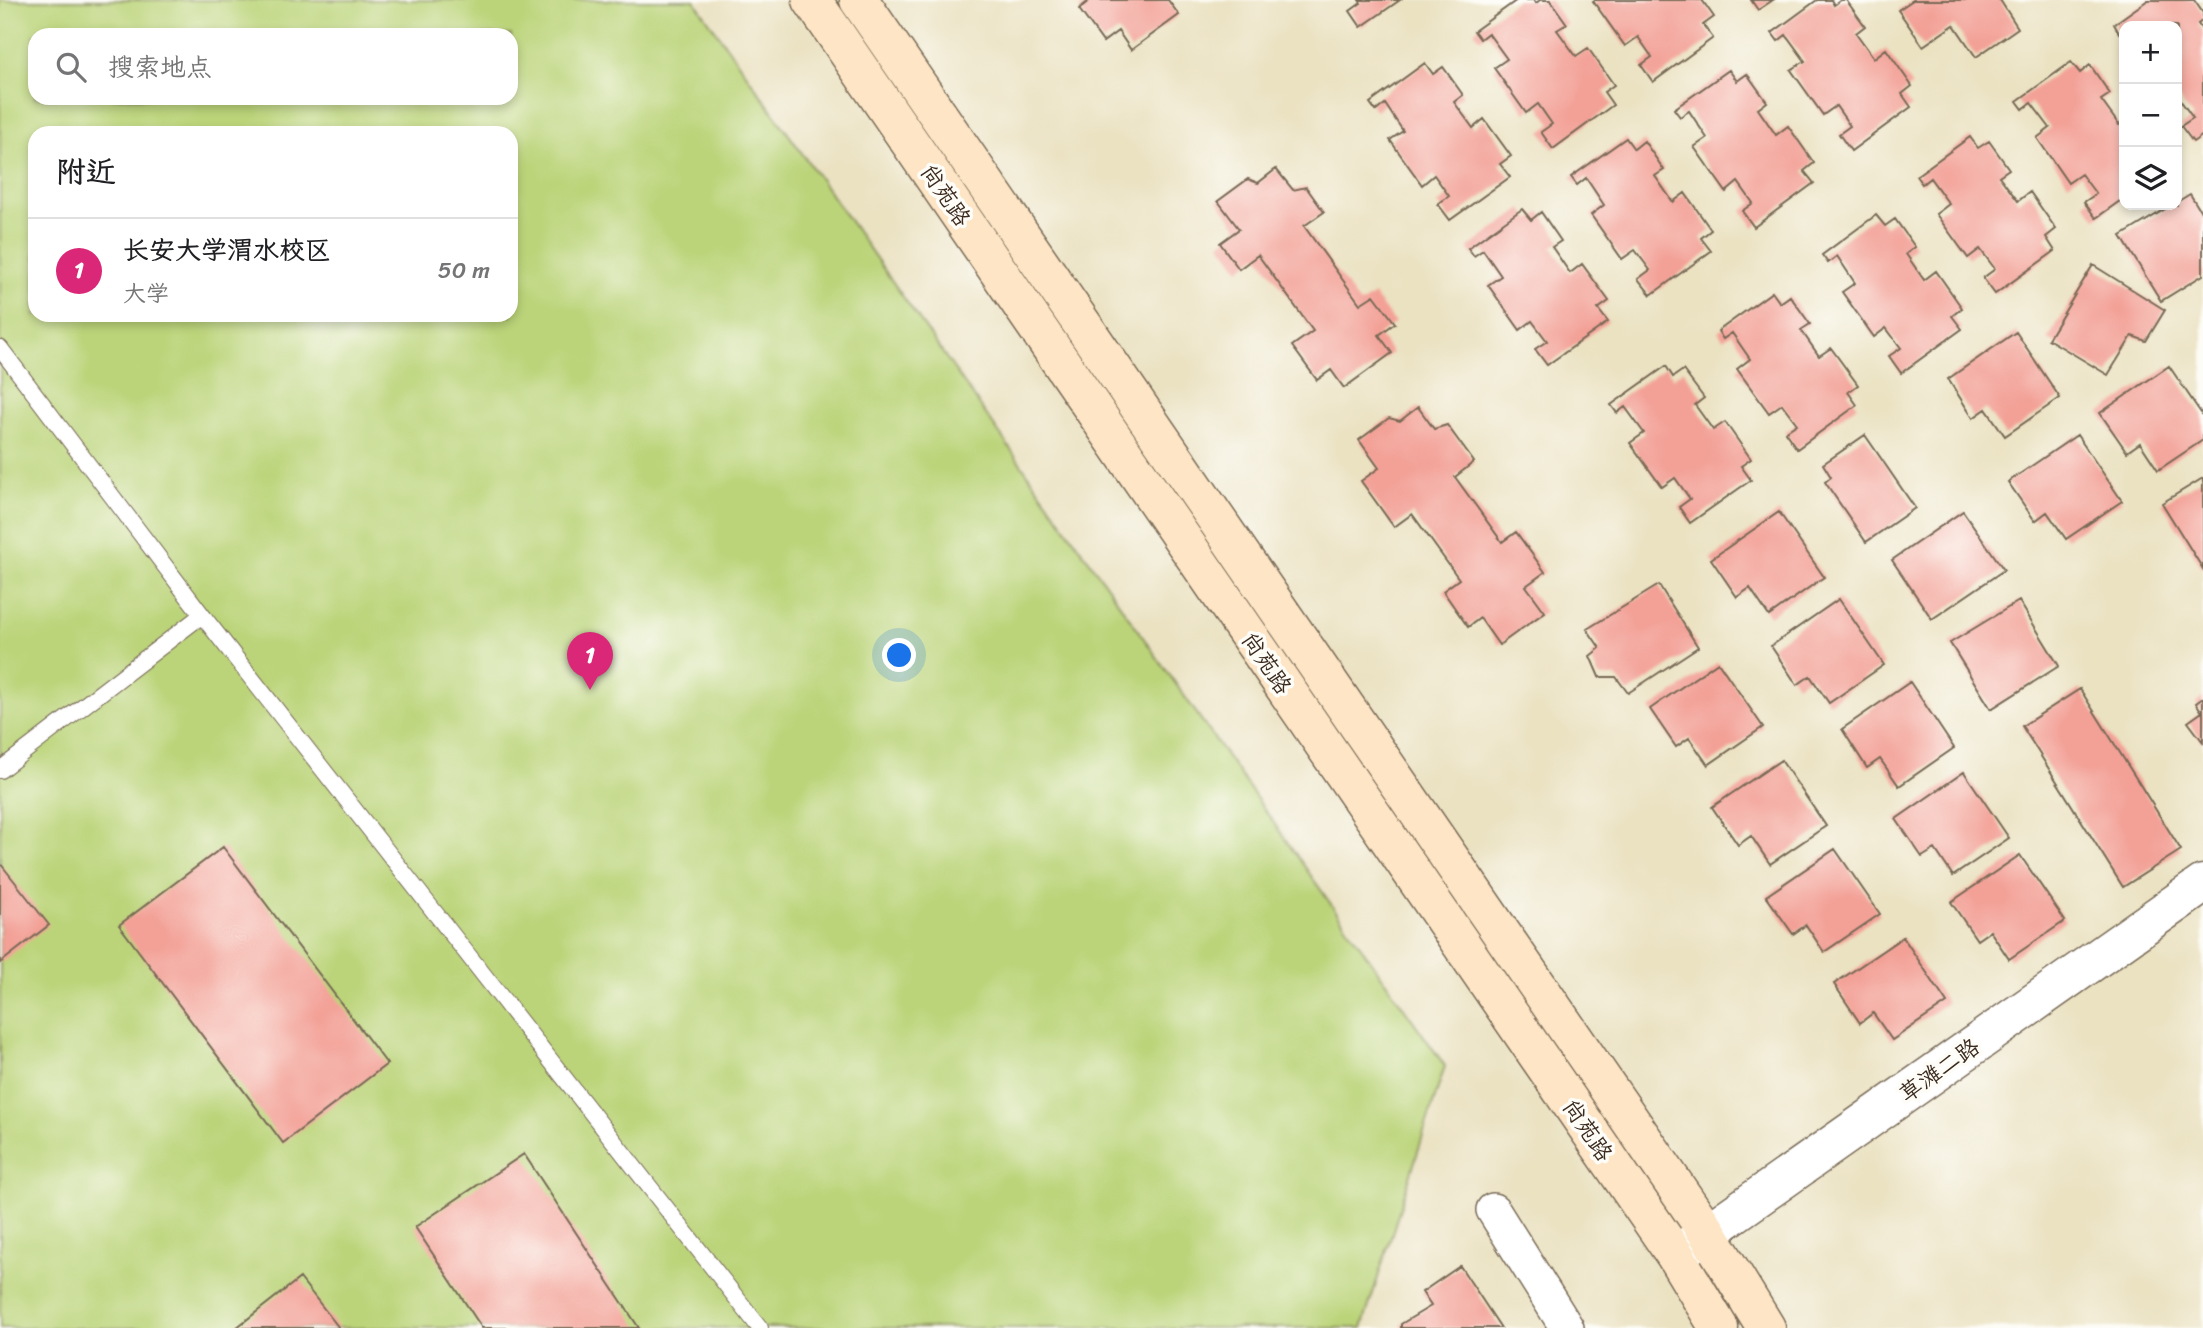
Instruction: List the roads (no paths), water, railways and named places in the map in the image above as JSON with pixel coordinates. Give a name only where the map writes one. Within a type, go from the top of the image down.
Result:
[{"type":"main road","name":"尚苑路","points":[[812,0],[1675,1255],[1719,1328]]},
{"type":"main road","name":"尚苑路","points":[[859,0],[1707,1232],[1766,1328]]},
{"type":"street","name":"草滩二路","points":[[1675,1255],[2203,884]]},
{"type":"street","points":[[1493,1210],[1567,1328]]},
{"type":"lane","points":[[0,348],[202,615],[760,1328]]},
{"type":"lane","points":[[0,770],[202,615]]},
{"type":"place","name":"长安大学渭水校区","points":[[590,690]]}]
